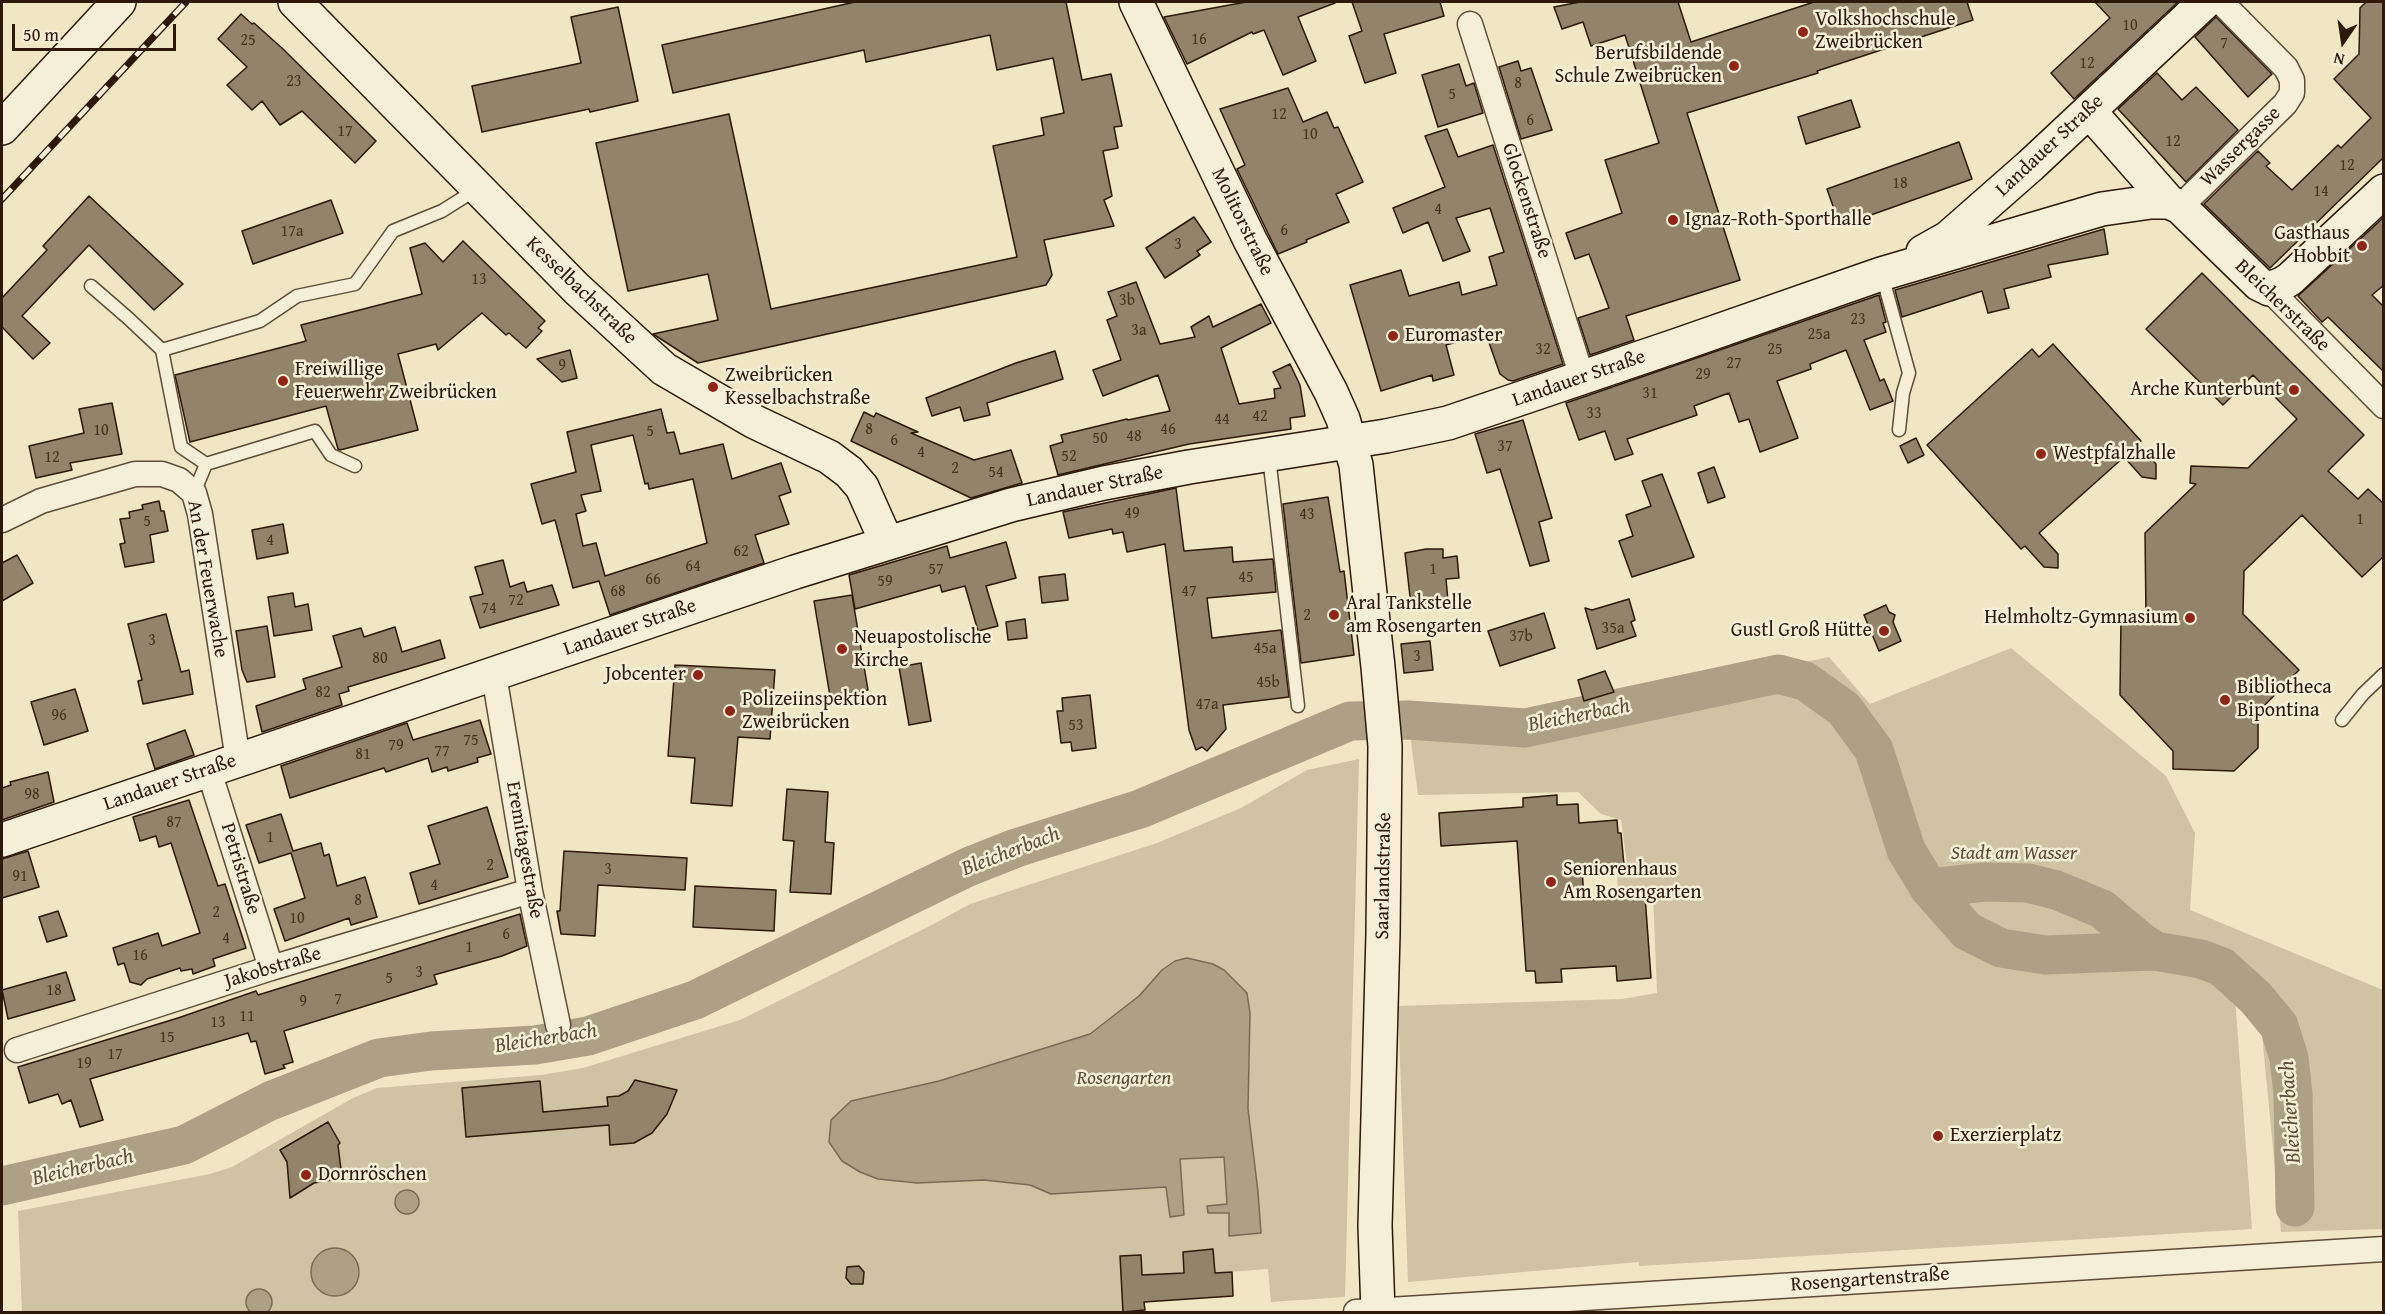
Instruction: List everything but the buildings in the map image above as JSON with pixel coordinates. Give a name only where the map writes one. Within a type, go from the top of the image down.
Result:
[{"type":"main road","points":[[2,128],[119,2]]},
{"type":"main road","name":"Kesselbachstraße","points":[[295,2],[577,289],[664,369],[753,421],[829,457],[849,472],[862,487],[873,507],[887,543]]},
{"type":"main road","name":"Molitorstraße","points":[[1136,2],[1250,240],[1331,392],[1351,442]]},
{"type":"main road","name":"Landauer Straße","points":[[1881,274],[1948,238],[2089,111],[2205,2]]},
{"type":"main road","name":"Bleicherstraße","points":[[2089,111],[2175,205],[2259,284],[2269,289]]},
{"type":"main road","points":[[2269,289],[2290,279],[2384,191]]},
{"type":"main road","name":"Landauer Straße","points":[[2,840],[795,572],[1011,505],[1104,483],[1351,442],[1448,423],[1881,274],[2102,209],[2151,202],[2175,205]]},
{"type":"main road","points":[[1980,210],[2102,209]]},
{"type":"main road","name":"Saarlandstraße","points":[[1351,442],[1358,479],[1384,732],[1383,934],[1375,1226],[1370,1312]]},
{"type":"street","name":"Wassergasse","points":[[2175,205],[2285,104],[2292,93],[2292,80],[2286,68],[2221,2]]},
{"type":"street","name":"Glockenstraße","points":[[1470,24],[1582,377]]},
{"type":"street","name":"Bleicherstraße","points":[[2269,289],[2384,406]]},
{"type":"street","name":"An der Feuerwache","points":[[2,520],[41,501],[135,474],[162,474],[179,480],[194,493],[200,514],[224,765]]},
{"type":"street","name":"Eremitagestraße","points":[[494,675],[530,891],[558,1025]]},
{"type":"street","name":"Petristraße","points":[[224,765],[271,968]]},
{"type":"street","name":"Jakobstraße","points":[[17,1050],[271,968],[530,891]]},
{"type":"street","name":"Rosengartenstraße","points":[[1370,1312],[2384,1249]]},
{"type":"lane","points":[[162,350],[260,321],[297,296],[355,284],[393,231],[442,211],[478,189]]},
{"type":"lane","points":[[1881,274],[1909,373],[1903,393],[1899,430]]},
{"type":"lane","points":[[91,286],[162,350],[181,447],[206,464]]},
{"type":"lane","points":[[206,464],[315,431],[331,455],[355,466]]},
{"type":"lane","points":[[1269,455],[1298,706]]},
{"type":"lane","points":[[194,493],[206,464]]},
{"type":"lane","points":[[2342,720],[2363,694],[2384,674]]},
{"type":"green space","name":"Stadt am Wasser","points":[[2011,648],[2166,776],[2195,833],[2190,910],[2383,990],[2383,1229],[2281,1232],[2261,1024],[2235,997],[2252,1229],[1639,1266],[1639,1262],[1408,1282],[1398,1006],[1622,999],[1657,993],[1653,892],[1618,891],[1617,869],[1627,864],[1621,820],[1601,814],[1578,792],[1418,795],[1407,711],[1497,720],[1560,714],[1829,657],[1870,704]]},
{"type":"green space","name":"Rosengarten","points":[[1359,759],[1345,1297],[1271,1302],[1268,1269],[1215,1273],[1144,1293],[1145,1310],[1117,1312],[22,1312],[18,1211],[210,1174],[232,1167],[353,1098],[377,1088],[541,1075],[583,1068],[740,1020],[970,904],[1157,843],[1241,808],[1307,770]]},
{"type":"shaded area","points":[[1187,958],[1213,964],[1224,970],[1247,993],[1250,1013],[1248,1109],[1261,1233],[1229,1236],[1229,1213],[1208,1213],[1207,1206],[1227,1204],[1224,1157],[1180,1159],[1184,1215],[1170,1217],[1166,1187],[1051,1194],[1030,1185],[984,1180],[917,1183],[878,1179],[842,1161],[829,1142],[831,1120],[851,1101],[939,1081],[1090,1034],[1139,996],[1162,970],[1175,961]]},
{"type":"shaded area","points":[[407,1190],[412,1191],[418,1197],[418,1207],[412,1213],[407,1214],[402,1213],[396,1207],[395,1202],[396,1197],[402,1191]]},
{"type":"shaded area","points":[[330,1248],[340,1248],[355,1258],[359,1272],[358,1281],[349,1292],[340,1296],[330,1296],[315,1286],[311,1277],[311,1267],[321,1252]]},
{"type":"shaded area","points":[[259,1289],[268,1293],[272,1302],[268,1311],[259,1315],[250,1311],[246,1302],[250,1293]]},
{"type":"waterway","name":"Bleicherbach","points":[[2,1186],[184,1145],[270,1101],[379,1058],[431,1051],[535,1045],[588,1036],[695,1000],[968,867],[1016,848],[1140,809],[1350,721],[1408,720],[1525,728],[1778,674],[1805,681],[1844,709],[1874,750],[1906,850],[1929,888],[1985,882],[2028,883],[2056,890],[2102,909],[2155,951],[2201,959],[2222,967],[2256,998],[2279,1026],[2289,1058],[2293,1094],[2295,1207]]},
{"type":"waterway","name":"Bleicherbach","points":[[1929,888],[1967,931],[2001,948],[2045,955],[2155,951]]},
{"type":"railway","points":[[2,199],[186,2]]},
{"type":"place","name":"Volkshochschule Zweibrücken","points":[[1803,32]]},
{"type":"place","name":"Berufsbildende Schule Zweibrücken","points":[[1734,66]]},
{"type":"place","name":"Ignaz-Roth-Sporthalle","points":[[1673,220]]},
{"type":"place","name":"Gasthaus Hobbit","points":[[2362,246]]},
{"type":"place","name":"Euromaster","points":[[1393,336]]},
{"type":"place","name":"Freiwillige Feuerwehr Zweibrücken","points":[[283,381]]},
{"type":"place","name":"Zweibrücken Kesselbachstraße","points":[[713,387]]},
{"type":"place","name":"Arche Kunterbunt","points":[[2294,390]]},
{"type":"place","name":"Westpfalzhalle","points":[[2041,454]]},
{"type":"place","name":"Aral Tankstelle am Rosengarten","points":[[1334,615]]},
{"type":"place","name":"Helmholtz-Gymnasium","points":[[2190,618]]},
{"type":"place","name":"Gustl Groß Hütte","points":[[1884,631]]},
{"type":"place","name":"Neuapostolische Kirche","points":[[842,649]]},
{"type":"place","name":"Jobcenter","points":[[698,675]]},
{"type":"place","name":"Bibliotheca Bipontina","points":[[2225,700]]},
{"type":"place","name":"Polizeiinspektion Zweibrücken","points":[[730,711]]},
{"type":"place","name":"Seniorenhaus Am Rosengarten","points":[[1551,882]]},
{"type":"place","name":"Exerzierplatz","points":[[1938,1136]]},
{"type":"place","name":"Dornröschen","points":[[306,1175]]}]
